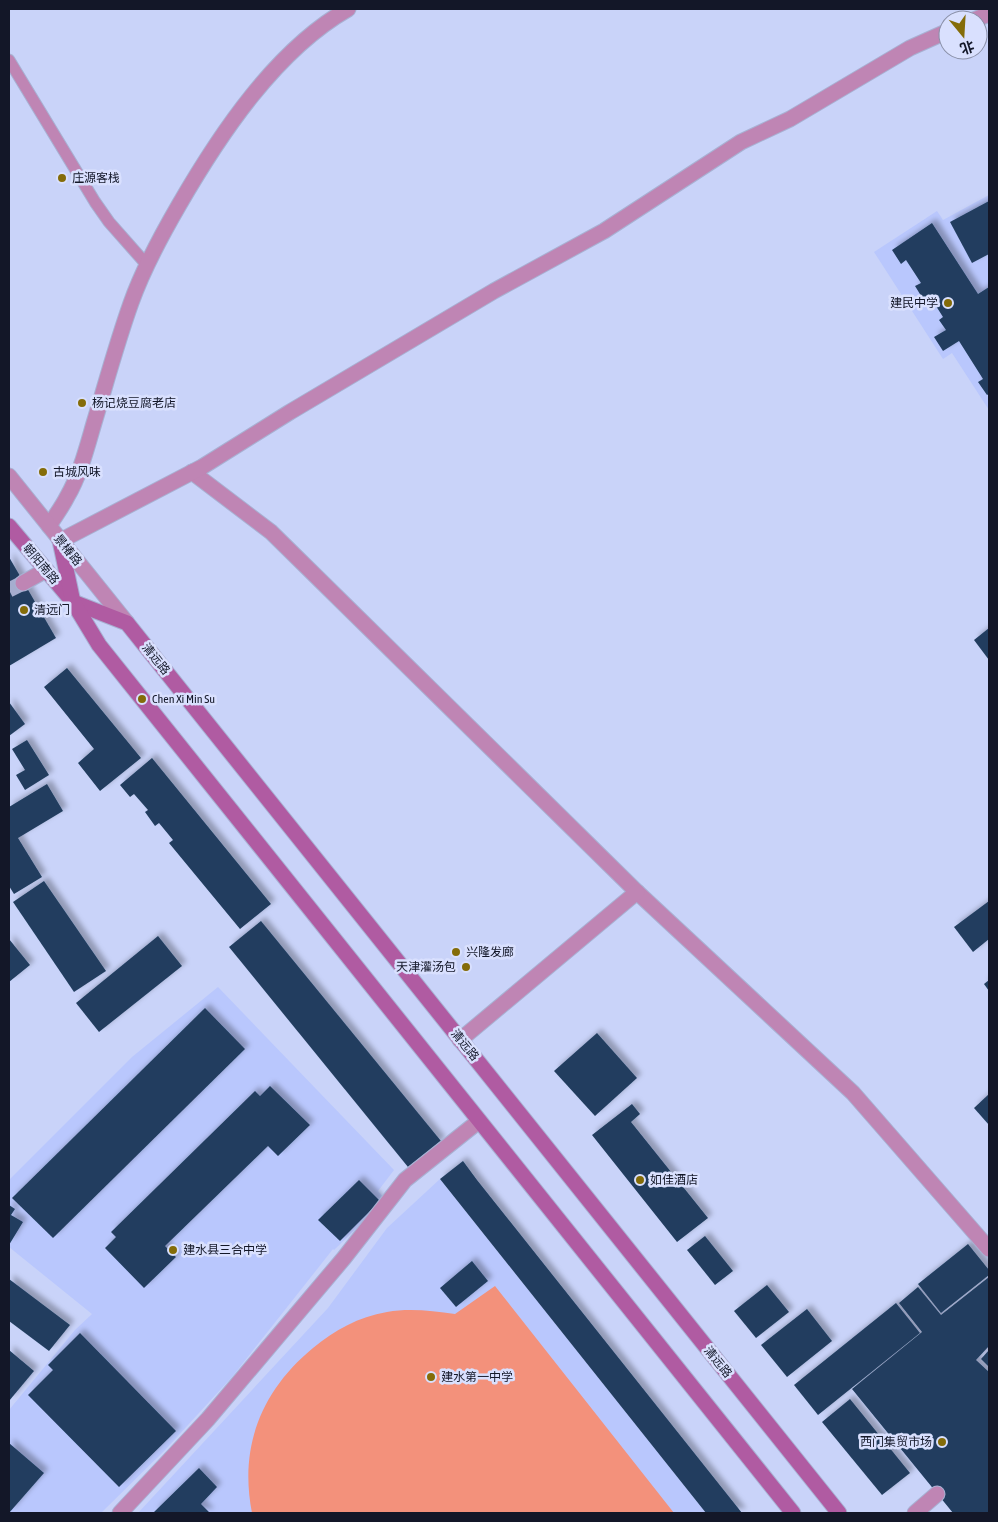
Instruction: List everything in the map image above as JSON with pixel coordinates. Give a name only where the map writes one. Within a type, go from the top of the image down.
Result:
[{"type":"main road","name":"朝阳南路","points":[[9,526],[73,602]]},
{"type":"main road","points":[[60,541],[73,602],[100,645],[793,1513]]},
{"type":"main road","points":[[73,602],[127,623]]},
{"type":"main road","name":"清远路","points":[[127,623],[839,1513]]},
{"type":"street","points":[[49,526],[68,496],[79,470],[126,318],[147,265],[193,180],[262,82],[302,42],[348,9]]},
{"type":"street","points":[[60,541],[192,472],[494,291],[604,231],[741,142],[790,119],[910,48],[938,35]]},
{"type":"street","points":[[192,472],[271,532],[637,892],[853,1093],[989,1249]]},
{"type":"street","name":"景椿路","points":[[9,476],[127,623]]},
{"type":"street","points":[[24,583],[46,570]]},
{"type":"street","points":[[460,1040],[637,892]]},
{"type":"street","points":[[120,1513],[208,1420],[344,1258],[405,1180],[479,1121]]},
{"type":"street","points":[[915,1513],[938,1494]]},
{"type":"lane","points":[[9,60],[109,222],[147,265]]},
{"type":"shaded area","name":"建民中学","points":[[989,195],[989,410],[952,353],[943,359],[874,252],[937,211],[943,220]]},
{"type":"shaded area","name":"建水县三合中学","points":[[218,987],[394,1170],[378,1191],[386,1200],[333,1249],[232,1377],[165,1450],[101,1513],[9,1513],[9,1410],[75,1330],[92,1314],[9,1247],[9,1180],[132,1057]]},
{"type":"shaded area","name":"建水第一中学","points":[[440,1179],[706,1513],[138,1513],[328,1308],[387,1228]]},
{"type":"shaded area","name":"建水第一中学","points":[[495,1286],[674,1513],[252,1513],[249,1465],[252,1443],[258,1422],[267,1402],[280,1383],[313,1348],[338,1330],[376,1314],[413,1310],[455,1314]]},
{"type":"building","points":[[989,201],[989,254],[972,263],[950,222]]},
{"type":"building","points":[[932,223],[978,294],[989,287],[989,394],[987,395],[978,382],[983,379],[959,341],[943,351],[934,337],[946,330],[939,320],[943,317],[929,295],[923,299],[915,286],[921,283],[906,260],[901,264],[892,250]]},
{"type":"building","name":"清远门","points":[[9,557],[56,638],[9,666]]},
{"type":"building","points":[[989,628],[989,660],[974,640]]},
{"type":"building","points":[[67,668],[141,758],[100,791],[78,763],[94,749],[44,687]]},
{"type":"building","points":[[9,702],[25,724],[9,736]]},
{"type":"building","points":[[27,740],[49,775],[25,790],[16,775],[25,770],[12,749]]},
{"type":"building","points":[[152,758],[271,904],[240,929],[169,843],[173,840],[159,823],[155,826],[145,812],[148,810],[134,794],[130,797],[120,785]]},
{"type":"building","points":[[47,784],[63,811],[18,838],[42,877],[14,894],[9,886],[9,807]]},
{"type":"building","points":[[44,881],[106,971],[74,992],[13,902]]},
{"type":"building","points":[[989,901],[989,939],[973,952],[954,927]]},
{"type":"building","points":[[261,921],[441,1141],[408,1167],[229,947]]},
{"type":"building","points":[[158,936],[182,966],[99,1032],[76,1003]]},
{"type":"building","points":[[9,939],[30,965],[9,982]]},
{"type":"building","points":[[989,980],[989,991],[984,984]]},
{"type":"building","points":[[205,1008],[245,1049],[53,1238],[12,1198]]},
{"type":"building","points":[[597,1033],[637,1078],[595,1116],[554,1071]]},
{"type":"building","points":[[270,1086],[310,1125],[278,1156],[268,1146],[165,1246],[176,1257],[144,1288],[105,1248],[116,1237],[111,1232],[255,1091],[260,1096]]},
{"type":"building","points":[[989,1094],[989,1125],[974,1108]]},
{"type":"building","points":[[632,1104],[640,1114],[631,1122],[708,1218],[677,1242],[592,1135]]},
{"type":"building","points":[[463,1161],[742,1513],[706,1513],[440,1179]]},
{"type":"building","points":[[359,1180],[380,1201],[340,1241],[318,1220]]},
{"type":"building","points":[[9,1205],[15,1209],[11,1215],[23,1222],[9,1245]]},
{"type":"building","points":[[705,1236],[733,1271],[715,1285],[687,1250]]},
{"type":"building","points":[[968,1244],[989,1270],[989,1275],[941,1313],[918,1284]]},
{"type":"building","points":[[472,1261],[488,1281],[456,1307],[440,1288]]},
{"type":"building","name":"西门集贸市场","points":[[989,1277],[989,1346],[976,1360],[989,1372],[989,1513],[953,1513],[852,1389],[922,1332],[899,1303],[918,1287],[941,1315]]},
{"type":"building","points":[[9,1279],[70,1325],[49,1351],[9,1321]]},
{"type":"building","points":[[767,1285],[789,1312],[756,1338],[734,1311]]},
{"type":"building","points":[[896,1303],[920,1333],[818,1415],[794,1385]]},
{"type":"building","points":[[807,1309],[832,1341],[787,1377],[761,1345]]},
{"type":"building","points":[[80,1333],[176,1431],[119,1487],[28,1395],[53,1370],[48,1365]]},
{"type":"building","points":[[9,1350],[34,1371],[9,1401]]},
{"type":"building","points":[[989,1350],[989,1367],[981,1359]]},
{"type":"building","points":[[850,1399],[910,1473],[882,1495],[822,1422]]},
{"type":"building","points":[[9,1443],[44,1473],[9,1513]]},
{"type":"building","points":[[199,1468],[217,1487],[201,1504],[210,1513],[153,1513]]},
{"type":"tunnel","points":[[9,590],[23,583]]},
{"type":"place","name":"庄源客栈","points":[[62,178]]},
{"type":"place","name":"建民中学","points":[[948,303]]},
{"type":"place","name":"杨记烧豆腐老店","points":[[82,403]]},
{"type":"place","name":"古城风味","points":[[43,472]]},
{"type":"place","name":"清远门","points":[[24,610]]},
{"type":"place","name":"Chen Xi Min Su","points":[[142,699]]},
{"type":"place","name":"兴隆发廊","points":[[456,952]]},
{"type":"place","name":"天津灌汤包","points":[[466,967]]},
{"type":"place","name":"如佳酒店","points":[[640,1180]]},
{"type":"place","name":"建水县三合中学","points":[[173,1250]]},
{"type":"place","name":"建水第一中学","points":[[431,1377]]},
{"type":"place","name":"西门集贸市场","points":[[942,1442]]}]
